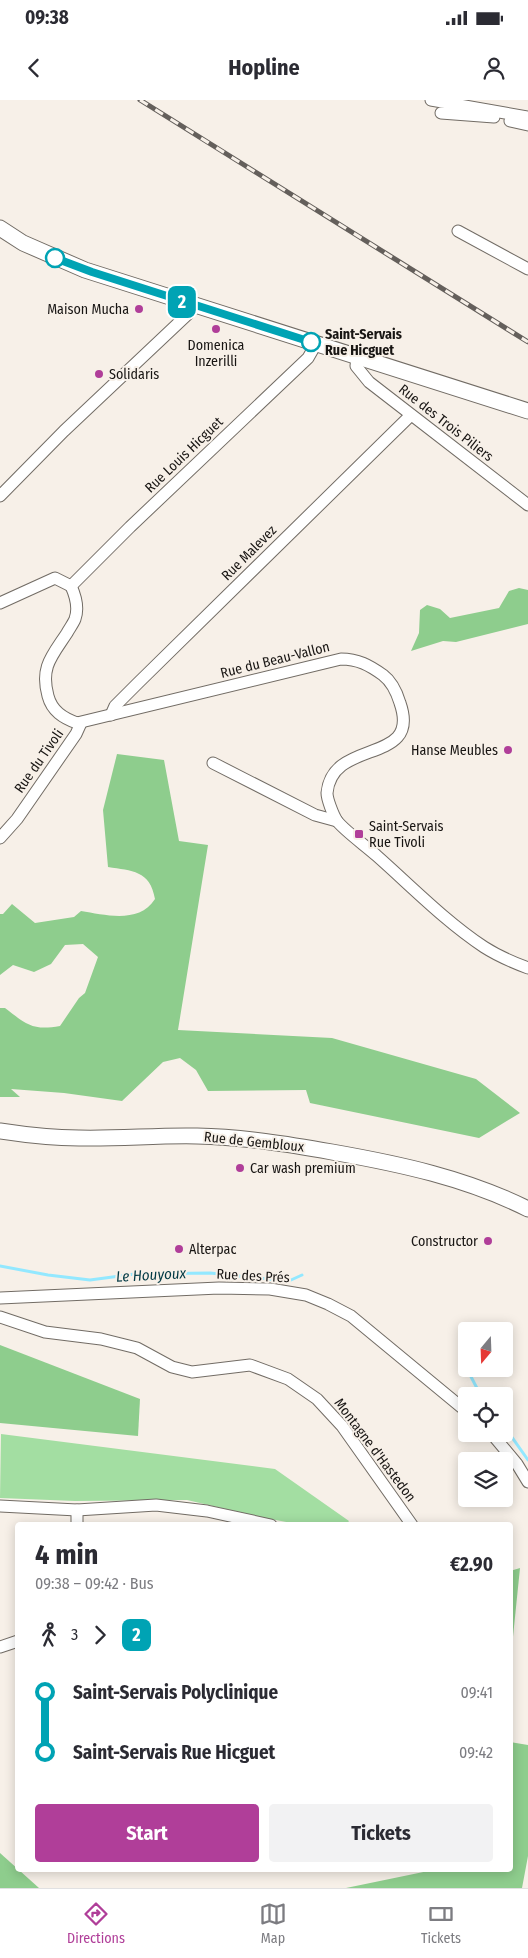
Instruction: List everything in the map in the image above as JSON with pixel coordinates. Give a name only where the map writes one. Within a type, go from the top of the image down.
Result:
[{"type":"main road","points":[[0,228],[23,243],[85,270],[528,411]]},
{"type":"main road","name":"Rue de Gembloux","points":[[0,1131],[78,1138],[198,1136],[240,1138],[288,1144],[393,1163],[429,1172],[501,1195],[528,1209]]},
{"type":"street","points":[[431,100],[528,117]]},
{"type":"street","points":[[441,113],[488,116],[528,125]]},
{"type":"street","points":[[458,231],[528,269]]},
{"type":"street","points":[[0,496],[64,431],[195,306]]},
{"type":"street","name":"Rue Louis Hicguet","points":[[71,586],[130,527],[308,358],[316,344]]},
{"type":"street","name":"Rue des Trois Piliers","points":[[357,356],[356,366],[369,382],[528,505]]},
{"type":"street","name":"Rue Malevez","points":[[111,715],[115,706],[138,683],[411,415]]},
{"type":"street","points":[[0,603],[55,578],[71,586],[77,600],[75,619],[49,662],[44,680],[49,699],[57,713],[67,720],[81,723]]},
{"type":"street","name":"Rue du Beau-Vallon","points":[[81,723],[341,659],[363,662],[388,678],[402,707],[405,716],[404,726],[399,738],[342,763],[330,778],[327,795],[337,820],[457,927],[505,960],[528,968]]},
{"type":"street","name":"Rue du Tivoli","points":[[0,838],[17,819],[76,734],[81,723]]},
{"type":"street","points":[[213,763],[315,815],[337,820]]},
{"type":"street","name":"Rue des Prés","points":[[0,1298],[219,1288],[270,1289],[306,1295],[351,1316],[458,1403]]},
{"type":"street","name":"Montagne d'Hastedon","points":[[0,1316],[45,1332],[101,1339],[137,1348],[172,1368],[192,1372],[250,1365],[288,1379],[317,1399],[342,1426],[410,1522]]},
{"type":"street","points":[[499,1442],[517,1464],[528,1482]]},
{"type":"street","points":[[0,1506],[77,1510],[156,1505],[207,1510],[258,1522]]},
{"type":"street","points":[[77,1510],[78,1522]]},
{"type":"street","points":[[0,1647],[15,1642]]},
{"type":"green space","points":[[519,588],[528,590],[528,624],[456,642],[443,641],[411,651],[419,633],[420,610],[427,605],[440,609],[450,618],[499,608],[509,591]]},
{"type":"green space","points":[[117,754],[164,760],[179,841],[208,845],[178,1030],[332,1038],[476,1079],[520,1113],[479,1138],[310,1103],[306,1090],[208,1091],[196,1070],[180,1058],[163,1062],[122,1101],[64,1093],[11,1089],[20,1097],[0,1097],[0,1008],[5,1008],[24,1022],[36,1027],[60,1026],[79,998],[85,993],[98,957],[83,944],[65,945],[51,964],[34,972],[13,965],[0,975],[0,914],[3,914],[12,904],[35,923],[74,917],[81,911],[121,916],[140,912],[155,899],[153,889],[144,877],[132,871],[108,867],[103,810]]},
{"type":"green space","points":[[0,1345],[140,1399],[138,1436],[0,1423]]},
{"type":"green space","points":[[1,1434],[275,1469],[349,1521],[286,1522],[187,1500],[75,1501],[0,1498]]},
{"type":"green space","points":[[520,1568],[513,1637],[513,1570]]},
{"type":"green space","points":[[513,1742],[528,1745],[528,1856],[522,1888],[346,1888],[423,1872],[513,1872]]},
{"type":"green space","points":[[0,1853],[15,1866],[15,1872],[21,1872],[39,1888],[0,1888]]},
{"type":"waterway","name":"Le Houyoux","points":[[0,1266],[48,1275],[90,1280],[135,1274],[210,1273],[278,1280],[291,1280],[302,1275]]},
{"type":"waterway","name":"Le Houyoux","points":[[472,1378],[476,1387]]},
{"type":"waterway","name":"Le Houyoux","points":[[513,1439],[528,1460]]},
{"type":"railway","points":[[140,100],[528,342]]},
{"type":"bus line","name":"2","points":[[55,258],[85,270],[311,342]]},
{"type":"place","name":"Maison Mucha","points":[[139,309]]},
{"type":"place","name":"Domenica Inzerilli","points":[[216,329]]},
{"type":"place","name":"Saint-Servais Rue Hicguet","points":[[311,342]]},
{"type":"place","name":"Solidaris","points":[[99,374]]},
{"type":"place","name":"Hanse Meubles","points":[[508,750]]},
{"type":"place","name":"Saint-Servais Rue Tivoli","points":[[359,834]]},
{"type":"place","name":"Car wash premium","points":[[240,1168]]},
{"type":"place","name":"Constructor","points":[[488,1241]]},
{"type":"place","name":"Alterpac","points":[[179,1249]]}]
